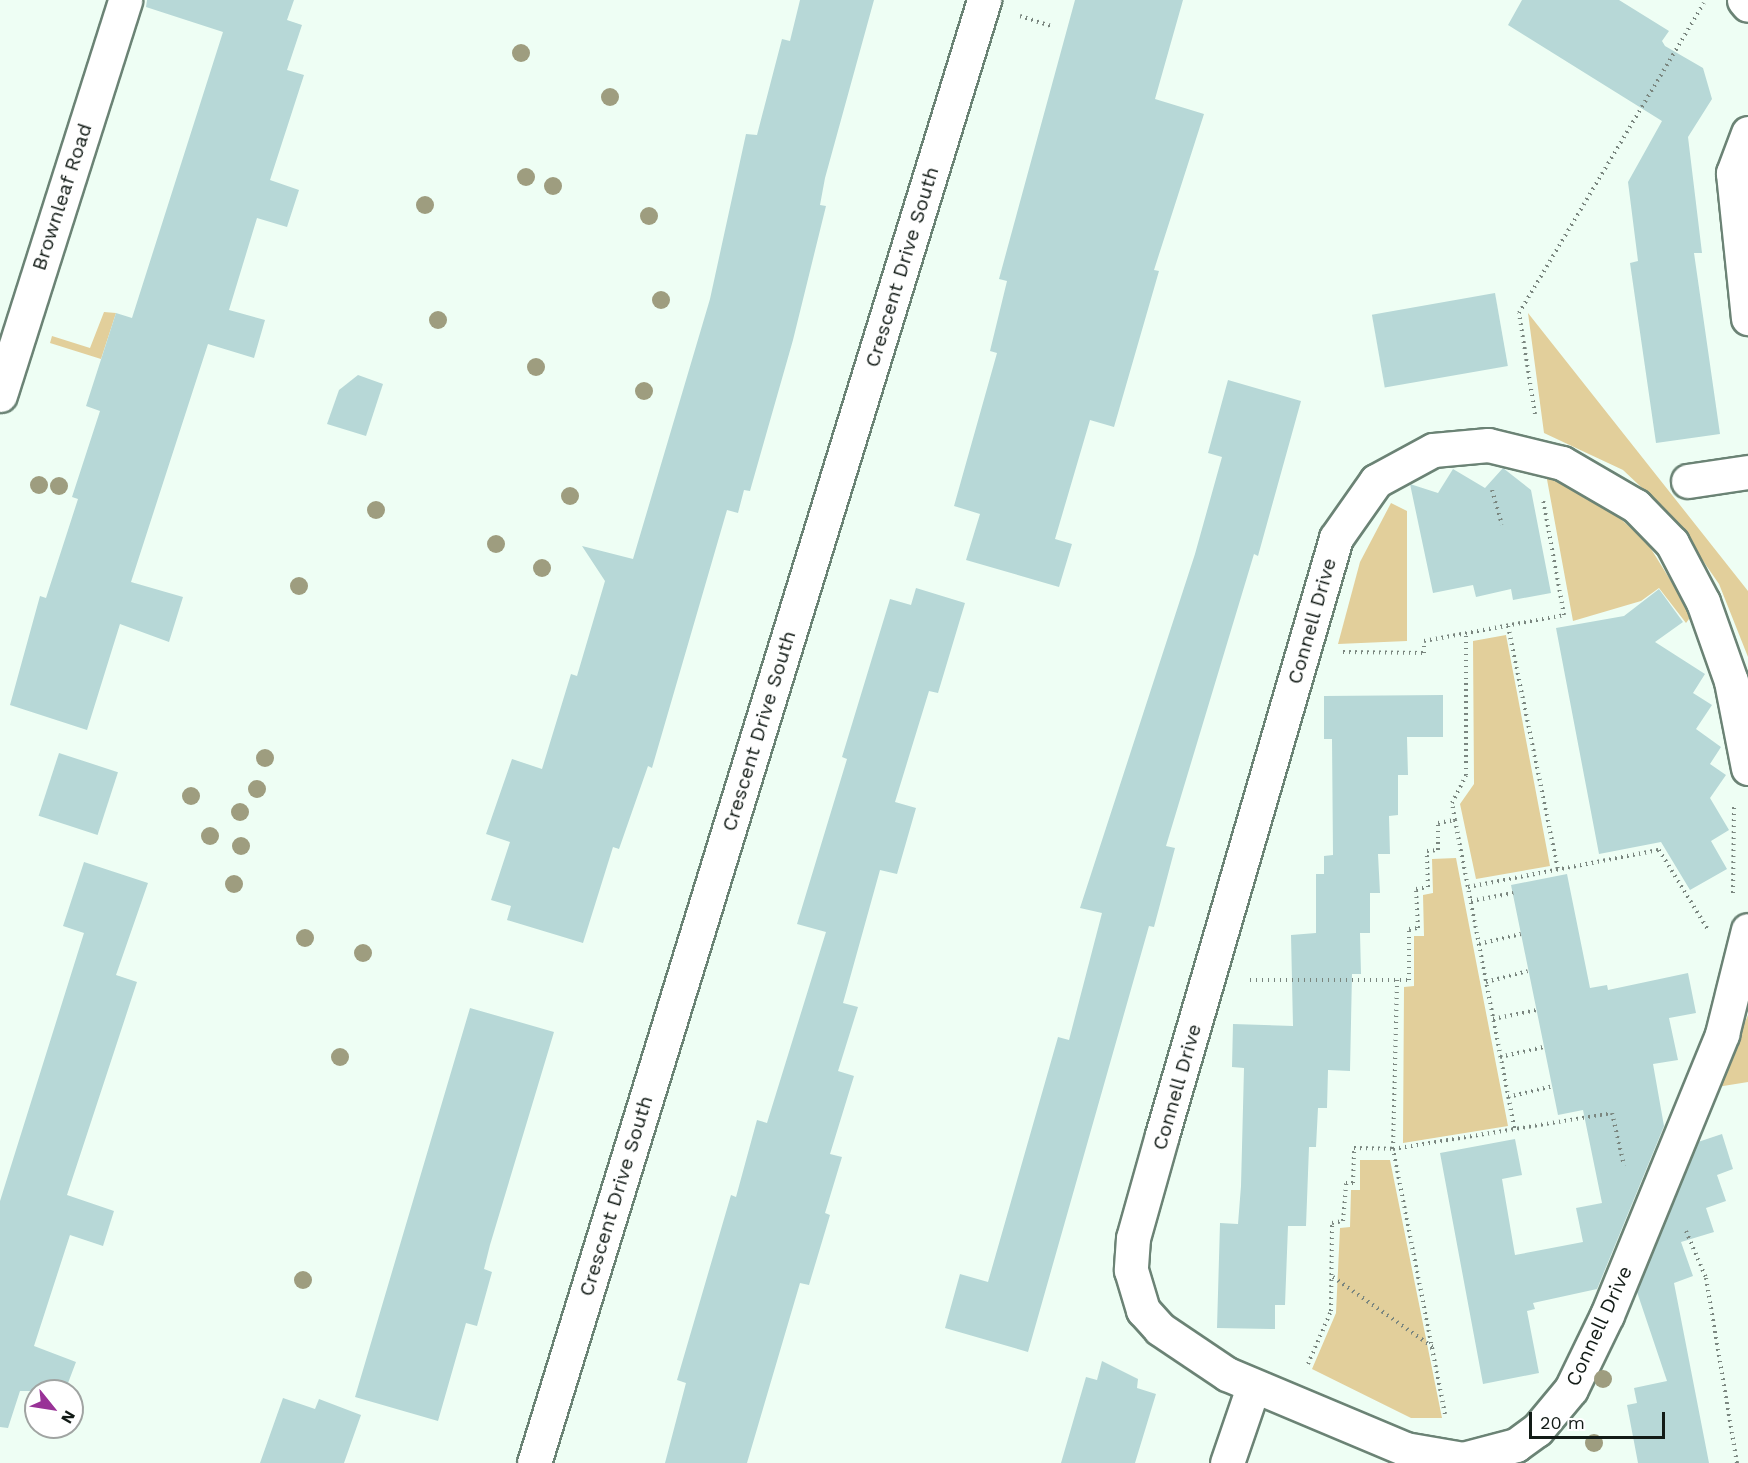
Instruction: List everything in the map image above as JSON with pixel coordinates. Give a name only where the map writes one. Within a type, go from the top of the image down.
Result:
[{"type":"street","name":"Brownleaf Road","points":[[0,395],[125,0]]},
{"type":"street","name":"Crescent Drive South","points":[[534,1463],[984,0]]},
{"type":"street","points":[[1744,0],[1748,5]]},
{"type":"street","points":[[1748,134],[1733,173],[1748,318]]},
{"type":"street","name":"Connell Drive","points":[[1740,917],[1722,1034],[1607,1315],[1571,1389],[1537,1430],[1522,1454],[1463,1459],[1405,1449],[1253,1387],[1194,1353],[1143,1310],[1131,1270],[1133,1238],[1317,596],[1349,514],[1392,470],[1452,446],[1488,445],[1542,455],[1636,506],[1682,557],[1731,681],[1748,768]]},
{"type":"street","points":[[1688,481],[1748,472]]},
{"type":"street","points":[[1227,1463],[1253,1387]]},
{"type":"path","points":[[1330,649],[1424,653],[1424,642],[1564,615],[1539,475],[1542,455],[1519,313],[1706,0]]},
{"type":"path","points":[[1016,15],[1051,26]]},
{"type":"path","points":[[1486,485],[1497,494],[1502,525]]},
{"type":"path","points":[[1508,626],[1558,870]]},
{"type":"path","points":[[1466,634],[1466,775],[1452,803],[1515,1131]]},
{"type":"path","points":[[1734,800],[1740,917]]},
{"type":"path","points":[[1243,980],[1409,980],[1409,929],[1418,928],[1416,890],[1428,887],[1427,851],[1438,850],[1438,823],[1455,820]]},
{"type":"path","points":[[1468,887],[1659,850],[1709,932]]},
{"type":"path","points":[[1471,901],[1513,893]]},
{"type":"path","points":[[1479,944],[1521,934]]},
{"type":"path","points":[[1486,982],[1528,971]]},
{"type":"path","points":[[1397,980],[1393,1149],[1434,1348],[1447,1427]]},
{"type":"path","points":[[1494,1019],[1537,1010]]},
{"type":"path","points":[[1500,1057],[1544,1047]]},
{"type":"path","points":[[1508,1096],[1553,1086]]},
{"type":"path","points":[[1304,1373],[1331,1311],[1332,1223],[1343,1221],[1346,1183],[1353,1183],[1354,1148],[1393,1149],[1515,1131],[1612,1113],[1626,1174]]},
{"type":"path","points":[[1683,1227],[1706,1278],[1737,1463]]},
{"type":"path","points":[[1333,1276],[1434,1348]]},
{"type":"shaded area","points":[[104,312],[116,313],[101,359],[50,343],[52,336],[90,348]]},
{"type":"shaded area","points":[[1528,313],[1748,591],[1748,657],[1719,584],[1672,516],[1623,470],[1544,433]]},
{"type":"shaded area","points":[[1546,474],[1608,507],[1648,544],[1692,615],[1686,623],[1659,588],[1641,601],[1573,621]]},
{"type":"shaded area","points":[[1391,503],[1407,511],[1407,641],[1338,644],[1360,562]]},
{"type":"shaded area","points":[[1506,635],[1550,866],[1476,879],[1460,804],[1474,784],[1473,641]]},
{"type":"shaded area","points":[[1456,858],[1508,1126],[1403,1143],[1404,987],[1414,986],[1414,936],[1424,936],[1423,895],[1433,893],[1432,859]]},
{"type":"shaded area","points":[[1748,1015],[1748,1082],[1717,1087]]},
{"type":"shaded area","points":[[1360,1160],[1390,1160],[1442,1418],[1411,1418],[1312,1369],[1336,1313],[1340,1228],[1350,1227],[1351,1190],[1360,1190]]},
{"type":"building","points":[[147,0],[294,0],[287,20],[302,25],[287,70],[304,75],[270,180],[299,190],[287,227],[257,218],[229,310],[265,320],[254,358],[208,344],[131,582],[183,597],[169,642],[120,624],[87,730],[10,705],[40,596],[46,598],[78,499],[72,497],[100,411],[86,406],[116,313],[132,318],[223,32],[146,7]]},
{"type":"building","points":[[800,0],[874,0],[825,178],[820,205],[826,206],[793,340],[750,491],[744,490],[738,513],[727,510],[652,768],[648,766],[619,849],[613,847],[583,943],[507,920],[511,906],[491,900],[510,842],[486,834],[512,759],[542,769],[571,674],[577,676],[605,581],[582,546],[633,559],[710,299],[746,134],[757,135],[782,39],[790,41]]},
{"type":"building","points":[[1075,0],[1183,0],[1155,99],[1204,114],[1154,270],[1159,271],[1114,427],[1090,420],[1055,539],[1072,544],[1059,587],[966,560],[980,514],[954,506],[997,353],[990,351],[1007,281],[999,279]]},
{"type":"building","points":[[1522,0],[1619,0],[1669,31],[1662,41],[1665,46],[1703,68],[1712,99],[1688,137],[1702,253],[1694,253],[1720,434],[1656,443],[1630,263],[1638,261],[1628,182],[1662,121],[1508,25]]},
{"type":"building","points":[[1495,293],[1508,366],[1385,388],[1372,315]]},
{"type":"building","points":[[358,375],[383,384],[366,436],[327,424],[339,390]]},
{"type":"building","points":[[1228,380],[1301,401],[1258,556],[1254,554],[1166,846],[1175,848],[1154,927],[1149,926],[1028,1352],[945,1328],[960,1274],[988,1282],[1058,1037],[1069,1040],[1102,913],[1080,908],[1195,554],[1222,457],[1208,453]]},
{"type":"building","points":[[1503,468],[1531,490],[1551,593],[1513,600],[1511,589],[1476,597],[1473,585],[1433,593],[1410,484],[1438,493],[1453,469],[1485,488]]},
{"type":"building","points":[[916,588],[965,603],[938,693],[929,691],[895,802],[916,808],[897,874],[880,870],[843,1003],[858,1007],[838,1071],[854,1076],[830,1154],[842,1157],[825,1213],[830,1215],[809,1285],[800,1283],[747,1463],[665,1463],[686,1383],[677,1380],[731,1195],[736,1197],[757,1120],[767,1123],[826,932],[797,924],[847,759],[842,757],[890,599],[911,605]]},
{"type":"building","points":[[1659,589],[1683,622],[1655,642],[1705,674],[1693,693],[1712,705],[1696,729],[1721,747],[1710,764],[1726,775],[1710,798],[1729,830],[1711,841],[1727,869],[1690,890],[1661,842],[1599,854],[1556,628],[1624,616]]},
{"type":"building","points":[[1443,695],[1443,737],[1407,737],[1408,775],[1398,775],[1398,815],[1389,816],[1390,854],[1378,854],[1380,893],[1370,893],[1370,933],[1360,933],[1361,974],[1352,974],[1350,1071],[1328,1070],[1327,1108],[1318,1108],[1316,1147],[1309,1147],[1306,1226],[1288,1226],[1285,1305],[1275,1305],[1275,1329],[1217,1328],[1220,1223],[1238,1224],[1241,1186],[1244,1068],[1232,1067],[1233,1024],[1293,1026],[1291,935],[1316,933],[1316,874],[1324,874],[1324,856],[1333,855],[1332,739],[1324,739],[1324,696]]},
{"type":"building","points":[[59,753],[118,772],[98,835],[39,816]]},
{"type":"building","points":[[84,862],[148,883],[116,975],[137,982],[67,1195],[114,1211],[103,1246],[70,1235],[34,1346],[76,1362],[70,1379],[24,1379],[24,1391],[20,1391],[8,1428],[0,1427],[0,1201],[84,933],[63,926]]},
{"type":"building","points":[[1567,874],[1590,988],[1607,985],[1608,990],[1688,973],[1696,1013],[1669,1018],[1678,1060],[1653,1064],[1664,1126],[1597,1289],[1533,1303],[1535,1309],[1527,1311],[1539,1373],[1483,1384],[1440,1153],[1515,1139],[1522,1175],[1502,1179],[1515,1255],[1583,1242],[1576,1208],[1602,1203],[1583,1110],[1558,1115],[1511,885]]},
{"type":"building","points":[[470,1008],[554,1032],[490,1245],[484,1269],[492,1272],[477,1326],[466,1323],[438,1421],[355,1397]]},
{"type":"building","points":[[1722,1134],[1733,1169],[1717,1175],[1726,1201],[1706,1208],[1714,1232],[1681,1242],[1693,1276],[1674,1283],[1709,1463],[1638,1463],[1627,1405],[1637,1403],[1634,1388],[1667,1381],[1637,1292],[1698,1142]]},
{"type":"building","points":[[1102,1361],[1138,1379],[1137,1388],[1156,1394],[1135,1463],[1061,1463],[1086,1377],[1097,1380]]},
{"type":"building","points":[[283,1398],[315,1409],[319,1399],[361,1415],[344,1463],[260,1463]]}]
